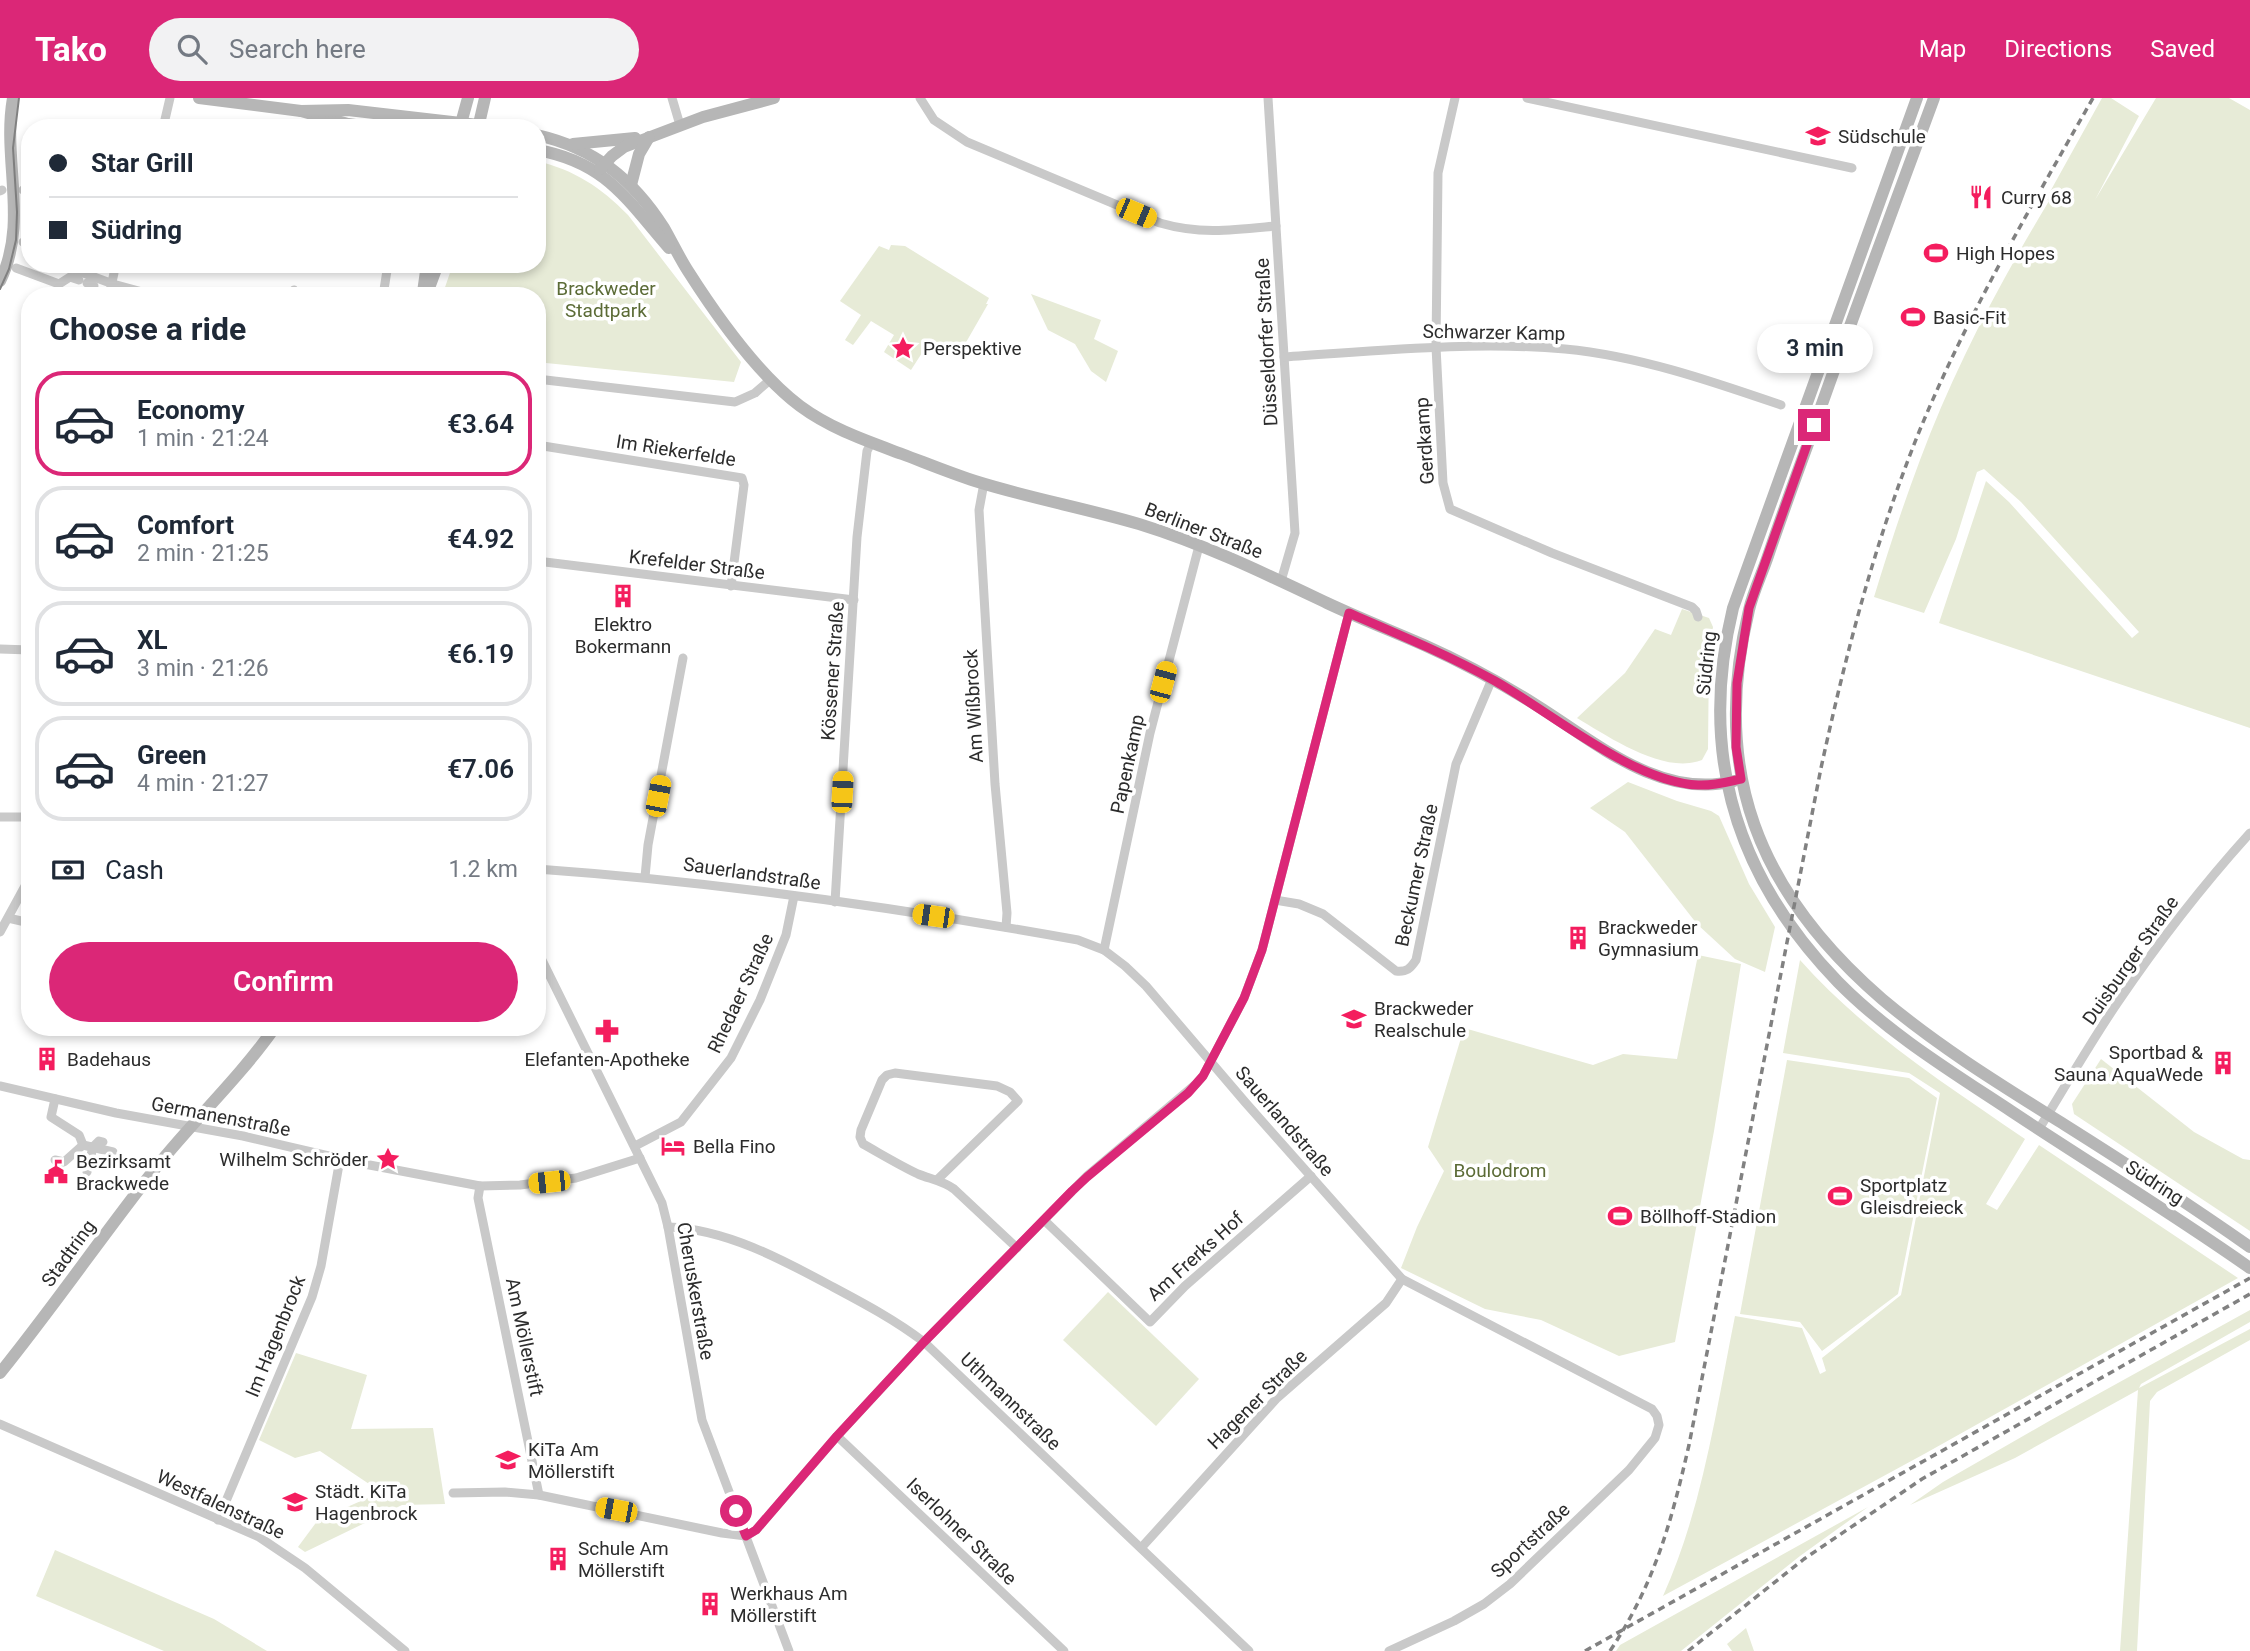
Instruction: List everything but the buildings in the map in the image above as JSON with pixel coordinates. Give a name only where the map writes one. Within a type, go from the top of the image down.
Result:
[{"type":"street","points":[[0,281],[14,240],[9,128],[13,98]]},
{"type":"street","points":[[165,119],[170,98]]},
{"type":"street","points":[[200,98],[302,105],[416,119]]},
{"type":"street","points":[[463,119],[468,98]]},
{"type":"street","points":[[480,119],[485,98]]},
{"type":"street","points":[[672,98],[680,125]]},
{"type":"street","points":[[601,168],[624,147],[734,107],[774,98]]},
{"type":"street","points":[[920,98],[930,116],[967,142],[1160,223],[1184,230],[1209,232],[1276,226]]},
{"type":"street","name":"Düsseldorfer Straße","points":[[1268,98],[1295,533],[1281,581]]},
{"type":"street","name":"Gerdkamp","points":[[1455,98],[1438,173],[1436,347],[1443,483],[1450,509],[1552,553],[1679,601],[1692,607],[1698,617]]},
{"type":"street","points":[[1527,98],[1852,168]]},
{"type":"street","name":"Südring","points":[[1917,98],[1733,608],[1721,687],[1720,732],[1727,783],[1735,813],[1757,871],[1779,911],[1798,938],[1839,983],[1901,1035],[2250,1268]]},
{"type":"street","name":"Südring","points":[[1934,98],[1749,608],[1737,683],[1736,747],[1750,818],[1769,863],[1798,908],[1844,962],[1880,997],[1939,1045],[2250,1247]]},
{"type":"street","points":[[302,105],[336,119]]},
{"type":"street","points":[[572,145],[649,137]]},
{"type":"street","points":[[631,185],[639,154],[649,137]]},
{"type":"street","name":"Berliner Straße","points":[[546,138],[572,145],[601,168],[631,185],[650,207],[687,270]]},
{"type":"street","name":"Berliner Straße","points":[[546,152],[601,168],[687,270],[771,379],[802,408],[838,429],[984,483],[1141,525],[1199,546],[1427,646],[1492,679],[1591,741],[1666,779],[1696,785],[1727,783],[1741,779]]},
{"type":"street","points":[[16,268],[21,270]]},
{"type":"street","points":[[29,273],[59,284],[91,281],[114,273]]},
{"type":"street","points":[[91,281],[117,287]]},
{"type":"street","name":"Schwarzer Kamp","points":[[1284,357],[1436,347],[1509,346],[1567,349],[1625,358],[1686,374],[1781,405]]},
{"type":"street","points":[[546,380],[736,402],[755,393],[771,379]]},
{"type":"street","name":"Kössener Straße","points":[[835,902],[857,537],[867,451],[871,443]]},
{"type":"street","name":"Im Riekerfelde","points":[[546,446],[742,478],[744,485],[731,586]]},
{"type":"street","name":"Am Wißbrock","points":[[984,483],[979,510],[1006,927]]},
{"type":"street","name":"Papenkamp","points":[[1104,950],[1150,733],[1199,546]]},
{"type":"street","name":"Krefelder Straße","points":[[546,562],[854,600]]},
{"type":"street","points":[[453,1493],[505,1492],[539,1495],[722,1533],[746,1536],[756,1530],[837,1436],[924,1342],[1044,1220],[1087,1177],[1188,1093],[1203,1076],[1252,978],[1275,900],[1349,613]]},
{"type":"street","points":[[0,649],[21,650]]},
{"type":"street","points":[[645,877],[683,658]]},
{"type":"street","name":"Beckumer Straße","points":[[1275,900],[1299,904],[1323,914],[1396,971],[1410,969],[1416,960],[1456,764],[1492,679]]},
{"type":"street","points":[[0,817],[21,817]]},
{"type":"street","name":"Duisburger Straße","points":[[2048,1115],[2137,975],[2173,925],[2250,833]]},
{"type":"street","name":"Sauerlandstraße","points":[[546,870],[645,877],[794,896],[1006,927],[1079,940],[1104,950],[1146,986],[1402,1279],[1651,1409],[1657,1416]]},
{"type":"street","points":[[0,932],[21,894]]},
{"type":"street","name":"Rhedaer Straße","points":[[635,1146],[681,1122],[732,1058],[786,935],[794,896]]},
{"type":"street","points":[[8,918],[21,921]]},
{"type":"street","name":"Cheruskerstraße","points":[[546,968],[658,1193],[668,1227],[702,1420],[789,1651]]},
{"type":"street","name":"Stadtring","points":[[0,1373],[143,1185],[268,1036]]},
{"type":"street","points":[[937,1180],[1018,1101],[1004,1088],[997,1086],[895,1073],[887,1075],[882,1080],[860,1137],[863,1144],[954,1189],[1017,1248]]},
{"type":"street","name":"Germanenstraße","points":[[0,1086],[116,1113],[480,1186],[520,1185],[576,1178],[640,1158]]},
{"type":"street","points":[[55,1099],[51,1117],[79,1135],[88,1146],[113,1152]]},
{"type":"street","points":[[2039,1129],[2048,1115]]},
{"type":"street","points":[[55,1160],[64,1162],[88,1146],[103,1142]]},
{"type":"street","points":[[87,1172],[88,1146]]},
{"type":"street","name":"Im Hagenbrock","points":[[218,1520],[312,1297],[321,1266],[340,1159]]},
{"type":"street","name":"Am Frerks Hof","points":[[1044,1220],[1150,1322],[1185,1286],[1311,1177]]},
{"type":"street","name":"Am Möllerstift","points":[[480,1186],[478,1198],[539,1495]]},
{"type":"street","name":"Uthmannstraße","points":[[668,1227],[691,1229],[772,1254],[898,1322],[924,1342],[1249,1651]]},
{"type":"street","name":"Hagener Straße","points":[[1140,1548],[1277,1398],[1386,1303],[1402,1279]]},
{"type":"street","name":"Sportstraße","points":[[1389,1651],[1454,1621],[1484,1604],[1510,1584],[1629,1470],[1655,1438],[1657,1416]]},
{"type":"street","name":"Westfalenstraße","points":[[0,1424],[259,1537],[294,1559],[405,1651]]},
{"type":"street","name":"Iserlohner Straße","points":[[837,1436],[1064,1651]]},
{"type":"green space","points":[[2102,98],[2111,98],[2139,116],[2095,200],[2156,98],[2229,98],[2250,110],[2250,728],[1939,623],[1986,481],[2009,502],[2132,638],[2139,632],[2021,502],[1984,469],[1977,472],[1956,539],[1924,613],[1874,597],[1914,477],[1947,393],[1995,295],[2049,201],[2046,199]]},
{"type":"green space","name":"Brackweder Stadtpark","points":[[546,164],[586,181],[608,196],[628,215],[741,362],[734,382],[546,363],[546,287],[445,287],[450,273],[546,273]]},
{"type":"green space","points":[[891,245],[905,246],[989,298],[957,358],[929,342],[911,370],[884,352],[894,335],[871,321],[853,345],[845,340],[861,315],[840,301],[879,246],[889,250]]},
{"type":"green space","points":[[1031,294],[1101,320],[1094,339],[1118,351],[1106,382],[1091,371],[1075,344],[1048,330]]},
{"type":"green space","points":[[1682,609],[1709,618],[1713,627],[1709,653],[1708,749],[1702,760],[1687,763],[1671,762],[1637,752],[1577,718],[1625,673],[1655,629],[1671,635]]},
{"type":"green space","points":[[1628,782],[1719,816],[1749,884],[1775,927],[1765,972],[1735,959],[1697,924],[1625,832],[1590,808]]},
{"type":"green space","name":"Boulodrom","points":[[1698,955],[1741,964],[1714,1131],[1675,1342],[1619,1356],[1541,1320],[1485,1309],[1401,1268],[1444,1171],[1428,1147],[1464,1028],[1593,1065],[1623,1054],[1677,1059]]},
{"type":"green space","points":[[1800,960],[1825,987],[1879,1035],[2025,1139],[1986,1204],[1997,1210],[2039,1145],[2238,1278],[1926,1453],[1663,1596],[1677,1562],[1698,1493],[1735,1316],[1802,1328],[1820,1374],[1826,1371],[1822,1358],[1901,1295],[1940,1093],[1909,1073],[1783,1053]]},
{"type":"green space","points":[[2101,1059],[2194,1132],[2243,1159],[2250,1160],[2250,1231],[2074,1114],[2072,1104]]},
{"type":"green space","name":"Sportplatz Gleisdreieck","points":[[1787,1060],[1909,1078],[1937,1098],[1898,1294],[1822,1351],[1800,1322],[1740,1314]]},
{"type":"green space","points":[[1108,1292],[1199,1379],[1156,1426],[1063,1340]]},
{"type":"green space","points":[[2250,1310],[2250,1322],[2141,1384],[2139,1388],[2250,1329],[2250,1340],[2157,1392],[2150,1401],[2137,1651],[2120,1651],[2138,1390],[2015,1458],[1910,1505],[1943,1482],[2051,1420]]},
{"type":"green space","points":[[296,1353],[367,1375],[351,1429],[433,1428],[445,1504],[402,1505],[305,1552],[298,1547],[318,1520],[381,1492],[320,1451],[295,1458],[259,1440]]},
{"type":"green space","points":[[1868,1507],[1800,1556],[1681,1651],[1616,1651],[1620,1645]]},
{"type":"green space","points":[[55,1550],[214,1619],[267,1651],[164,1651],[36,1596]]},
{"type":"green space","points":[[1746,1628],[1754,1651],[1732,1651],[1727,1644]]},
{"type":"tram line","points":[[0,289],[9,269],[16,240],[13,148],[19,98]]},
{"type":"railway","points":[[1610,1651],[1639,1601],[1660,1552],[1689,1445],[1821,768],[1851,640],[1875,556],[1919,432],[1958,346],[2001,262],[2093,98]]},
{"type":"railway","points":[[1585,1651],[2250,1278]]},
{"type":"railway","points":[[1688,1651],[1804,1559],[1922,1479],[2250,1294]]},
{"type":"place","name":"Südschule","points":[[1818,136]]},
{"type":"place","name":"Curry 68","points":[[1981,197]]},
{"type":"place","name":"High Hopes","points":[[1936,253]]},
{"type":"place","name":"Basic-Fit","points":[[1913,317]]},
{"type":"place","name":"Perspektive","points":[[903,348]]},
{"type":"place","name":"Elektro Bokermann","points":[[623,596]]},
{"type":"place","name":"Brackweder Gymnasium","points":[[1578,938]]},
{"type":"place","name":"Brackweder Realschule","points":[[1354,1019]]},
{"type":"place","name":"Elefanten-Apotheke","points":[[607,1031]]},
{"type":"place","name":"Badehaus","points":[[47,1059]]},
{"type":"place","name":"Sportbad & Sauna AquaWede","points":[[2223,1063]]},
{"type":"place","name":"Bella Fino","points":[[673,1146]]},
{"type":"place","name":"Wilhelm Schröder","points":[[388,1159]]},
{"type":"place","name":"Bezirksamt Brackwede","points":[[56,1172]]},
{"type":"place","name":"Sportplatz Gleisdreieck","points":[[1840,1196]]},
{"type":"place","name":"Böllhoff-Stadion","points":[[1620,1216]]},
{"type":"place","name":"KiTa Am Möllerstift","points":[[508,1460]]},
{"type":"place","name":"Städt. KiTa Hagenbrock","points":[[295,1502]]},
{"type":"place","name":"Schule Am Möllerstift","points":[[558,1559]]},
{"type":"place","name":"Werkhaus Am Möllerstift","points":[[710,1604]]},
{"type":"route","points":[[736,1511],[746,1536],[756,1530],[837,1436],[924,1342],[1072,1191],[1188,1093],[1203,1076],[1244,998],[1262,950],[1349,613],[1427,646],[1492,679],[1619,758],[1646,771],[1666,779],[1704,786],[1741,779],[1735,718],[1737,683],[1749,608],[1814,425]]}]
